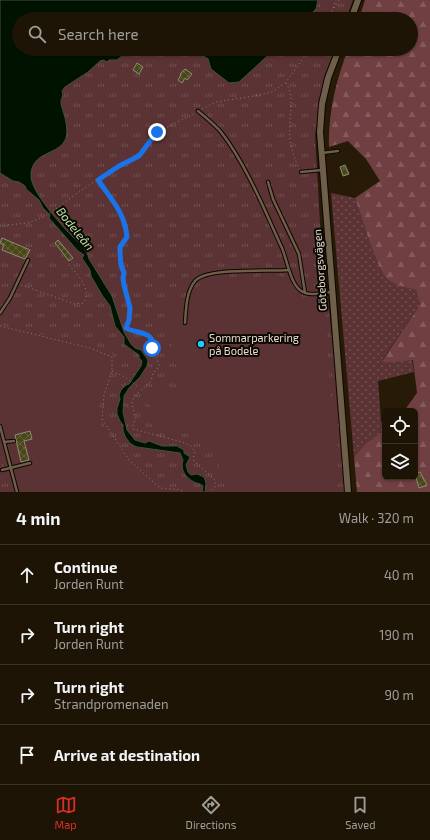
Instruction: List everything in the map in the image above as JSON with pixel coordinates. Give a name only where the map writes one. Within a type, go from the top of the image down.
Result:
[{"type":"street","points":[[353,12],[358,0]]},
{"type":"street","name":"Göteborgsvägen","points":[[336,56],[328,78],[322,104],[320,132],[348,492]]},
{"type":"lane","points":[[198,111],[220,131],[243,167],[282,249],[296,286],[305,293],[312,294],[332,292]]},
{"type":"lane","points":[[321,153],[338,152]]},
{"type":"lane","points":[[301,172],[323,170]]},
{"type":"lane","points":[[268,182],[273,199],[290,238],[299,254],[305,293]]},
{"type":"lane","points":[[0,313],[28,260]]},
{"type":"lane","points":[[185,323],[190,289],[194,281],[200,277],[224,272],[289,270]]},
{"type":"lane","points":[[0,426],[17,492]]},
{"type":"lane","points":[[4,442],[14,441]]},
{"type":"lane","points":[[2,470],[30,463]]},
{"type":"path","points":[[333,10],[336,0]]},
{"type":"path","points":[[333,10],[339,0]]},
{"type":"path","points":[[0,226],[27,223],[44,217],[119,166],[139,156],[157,132],[216,102],[272,92],[286,82],[305,56]]},
{"type":"path","points":[[286,82],[291,98],[290,140],[296,162],[301,172]]},
{"type":"path","points":[[98,180],[120,211],[126,230],[127,237],[120,247],[121,265],[124,273],[124,285],[130,308],[129,320],[126,328],[148,335],[152,344],[150,352],[159,364],[159,368],[153,373],[151,382],[138,393],[133,400],[132,404],[136,418],[133,429],[172,439],[191,446],[195,452],[193,459],[194,461],[215,480],[215,487],[210,492]]},
{"type":"path","points":[[17,283],[75,304],[83,303],[87,296],[86,290],[80,278],[68,264]]},
{"type":"path","points":[[0,326],[90,348],[112,357],[112,371],[104,395],[102,419],[130,460],[160,488],[185,492]]},
{"type":"path","points":[[112,371],[126,377],[138,387]]},
{"type":"green space","points":[[0,0],[353,0],[349,12],[12,12],[12,56],[332,56],[324,78],[315,135],[320,223],[348,492],[0,492]]},
{"type":"green space","points":[[365,0],[430,0],[430,492],[357,492],[354,457],[366,443],[382,432],[382,480],[418,480],[418,408],[406,408],[417,393],[413,360],[386,363],[382,361],[420,305],[416,290],[393,283],[383,274],[374,254],[355,198],[380,181],[366,159],[348,141],[329,147],[331,109],[346,56],[418,56],[418,12],[361,12]]},
{"type":"green space","points":[[331,193],[355,198],[374,254],[383,274],[387,279],[394,283],[416,290],[420,305],[382,360],[386,363],[412,359],[414,372],[378,381],[382,432],[366,443],[354,457]]},
{"type":"green space","points":[[277,275],[287,280],[298,296],[308,298],[324,297],[337,492],[228,492],[210,439],[160,426],[143,393],[181,390],[163,303],[193,297],[197,288],[203,282]]},
{"type":"green space","points":[[0,325],[91,346],[113,355],[113,363],[101,394],[98,410],[102,430],[124,462],[153,476],[158,489],[155,492],[10,492],[3,464],[0,464]]},
{"type":"shaded area","points":[[0,0],[318,0],[316,9],[313,12],[12,12],[12,56],[122,56],[117,60],[109,60],[107,62],[103,60],[100,61],[88,72],[65,87],[62,91],[63,94],[61,102],[67,132],[66,138],[63,144],[58,148],[40,157],[36,162],[32,168],[32,183],[41,199],[62,226],[85,250],[112,296],[124,332],[131,344],[135,348],[141,350],[148,360],[147,366],[140,377],[129,388],[124,396],[123,412],[127,430],[135,440],[145,443],[149,441],[162,446],[177,446],[184,450],[184,453],[190,457],[186,465],[188,472],[191,475],[197,474],[204,477],[206,483],[205,492],[202,492],[203,486],[201,484],[195,483],[184,473],[182,467],[183,460],[180,453],[137,447],[131,444],[126,438],[123,425],[117,414],[120,399],[119,395],[121,390],[129,384],[141,366],[142,361],[139,358],[139,355],[124,344],[124,337],[115,326],[110,306],[102,295],[91,276],[90,270],[82,258],[84,255],[78,251],[49,218],[50,215],[43,208],[39,200],[26,189],[25,186],[0,173]]},
{"type":"shaded area","points":[[202,56],[267,56],[239,82],[229,83],[211,69],[208,59]]},
{"type":"building","points":[[137,63],[143,67],[139,74],[133,70]]},
{"type":"building","points":[[185,69],[192,74],[187,80],[185,78],[182,83],[178,80],[181,75],[180,74]]},
{"type":"building","points":[[345,165],[349,174],[343,176],[340,167]]},
{"type":"building","points":[[2,238],[30,250],[25,259],[2,250],[4,245],[0,243]]},
{"type":"building","points":[[58,240],[73,258],[69,261],[55,243]]},
{"type":"building","points":[[30,431],[32,439],[24,441],[29,460],[21,462],[15,435]]},
{"type":"building","points":[[420,472],[427,485],[419,488],[417,480],[418,480],[418,473]]},
{"type":"place","name":"Sommarparkering på Bodele","points":[[201,344]]},
{"type":"route","points":[[152,348],[151,339],[148,335],[126,328],[129,320],[130,308],[127,302],[120,252],[120,247],[127,237],[126,230],[120,211],[98,180],[119,166],[139,156],[157,132]]},
{"type":"water label","name":"Bodeleån","points":[[75,229]]}]
